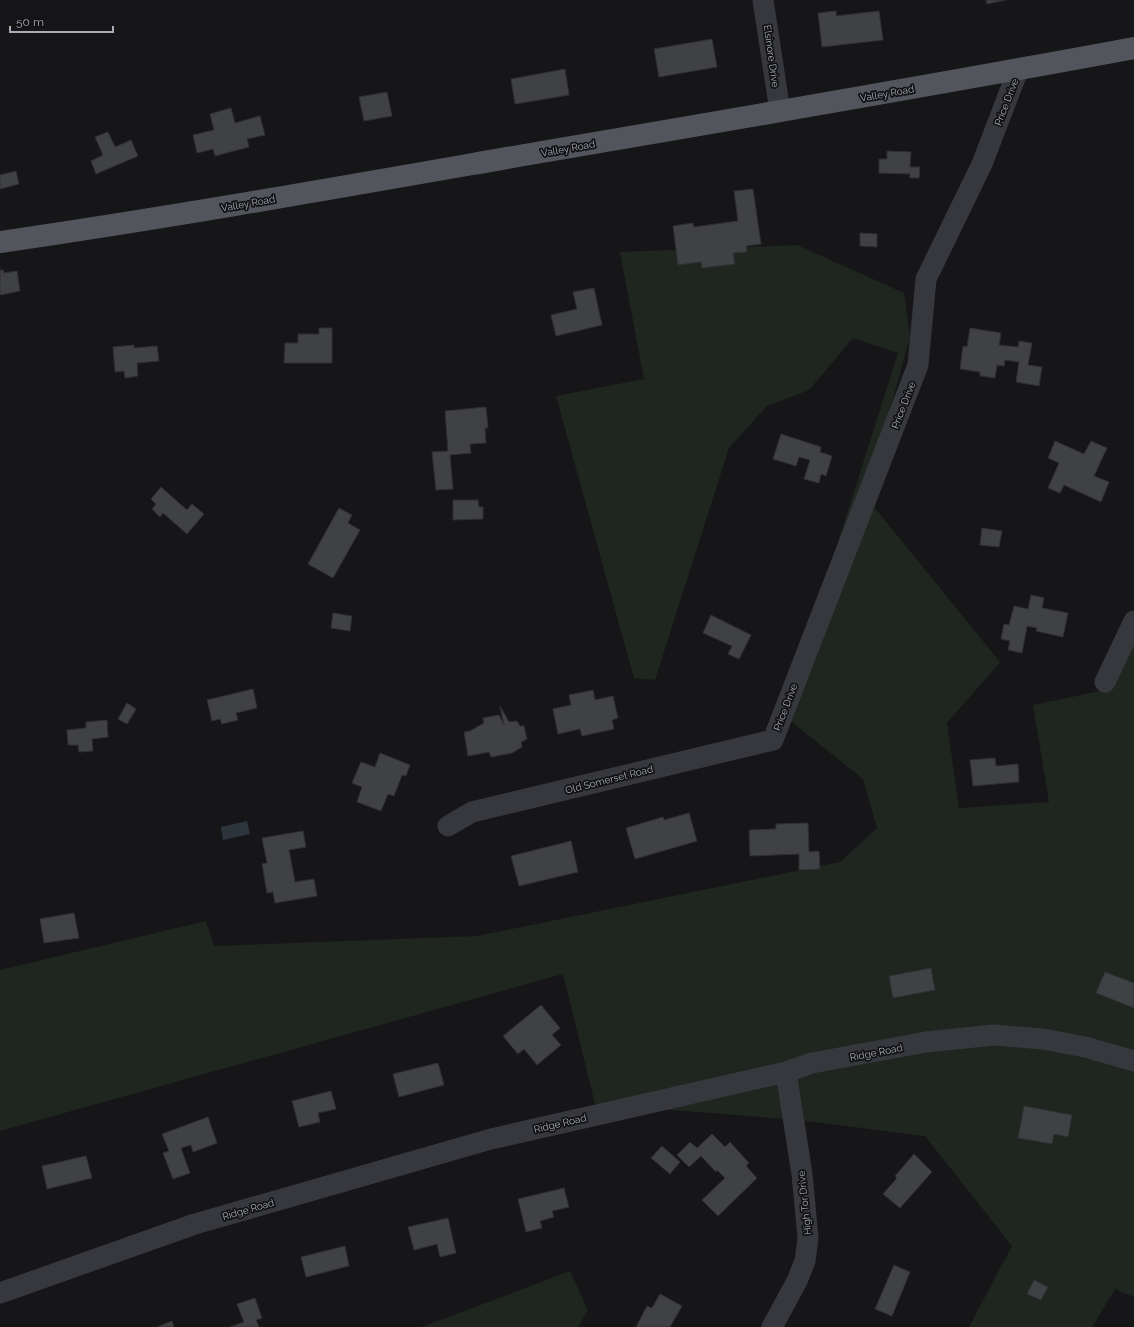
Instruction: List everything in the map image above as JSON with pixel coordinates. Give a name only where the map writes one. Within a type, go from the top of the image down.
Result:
[{"type":"main road","name":"Valley Road","points":[[0,242],[211,210],[1018,70],[1134,48]]},
{"type":"street","name":"Elsinore Drive","points":[[763,0],[780,111]]},
{"type":"street","name":"Price Drive","points":[[773,740],[918,365],[926,279],[982,164],[1018,70]]},
{"type":"street","points":[[1105,682],[1134,621]]},
{"type":"street","name":"Old Somerset Road","points":[[448,826],[472,812],[773,740]]},
{"type":"street","name":"Ridge Road","points":[[0,1293],[195,1224],[491,1139],[786,1072],[812,1064],[926,1042],[994,1035],[1043,1039],[1085,1047],[1134,1060]]},
{"type":"street","name":"High Tor Drive","points":[[772,1327],[797,1281],[805,1261],[808,1238],[802,1174],[786,1072]]},
{"type":"shaded area","points":[[797,245],[904,293],[910,337],[866,497],[1000,662],[947,723],[959,808],[1049,802],[1033,705],[1110,689],[1134,641],[1134,1297],[1115,1289],[1092,1327],[969,1327],[1012,1246],[925,1136],[798,1120],[595,1104],[563,974],[0,1131],[0,970],[206,921],[214,946],[477,936],[840,862],[877,828],[863,779],[783,715],[898,353],[853,338],[809,390],[767,406],[729,448],[655,680],[634,678],[556,396],[644,379],[620,252]]},
{"type":"shaded area","points":[[247,821],[250,834],[223,840],[221,827]]},
{"type":"shaded area","points":[[570,1271],[588,1310],[578,1327],[422,1327]]},
{"type":"building","points":[[986,0],[1006,0],[987,4]]},
{"type":"building","points":[[836,11],[836,16],[879,11],[883,40],[822,47],[818,13]]},
{"type":"building","points":[[712,39],[717,67],[659,77],[654,49]]},
{"type":"building","points":[[565,69],[569,95],[515,104],[511,79]]},
{"type":"building","points":[[387,92],[392,116],[364,121],[359,97]]},
{"type":"building","points":[[231,108],[235,123],[260,116],[265,135],[247,139],[249,147],[215,156],[213,149],[197,153],[193,135],[214,130],[210,114]]},
{"type":"building","points":[[108,132],[115,147],[131,140],[138,156],[96,174],[91,161],[103,155],[95,137]]},
{"type":"building","points":[[887,151],[911,152],[910,167],[920,167],[919,178],[910,178],[910,174],[879,173],[879,159],[887,159]]},
{"type":"building","points":[[16,171],[19,184],[0,189],[0,175]]},
{"type":"building","points":[[753,189],[761,244],[746,246],[747,252],[733,253],[735,264],[702,268],[701,262],[678,265],[673,226],[693,223],[694,227],[738,221],[734,191]]},
{"type":"building","points":[[860,233],[877,234],[877,247],[860,246]]},
{"type":"building","points":[[0,270],[3,270],[4,273],[17,271],[20,291],[0,295]]},
{"type":"building","points":[[594,288],[602,325],[556,336],[551,315],[577,309],[573,292]]},
{"type":"building","points":[[319,328],[332,328],[332,363],[284,363],[285,343],[298,343],[298,334],[319,334]]},
{"type":"building","points":[[970,328],[1001,333],[999,345],[1018,347],[1019,341],[1032,343],[1028,365],[1042,367],[1039,386],[1016,382],[1019,362],[1005,360],[1004,366],[997,365],[995,378],[980,376],[980,372],[960,369],[963,346],[967,347]]},
{"type":"building","points":[[134,345],[134,348],[157,346],[159,361],[137,363],[138,376],[125,378],[124,371],[115,372],[113,347]]},
{"type":"building","points":[[486,407],[488,428],[485,428],[486,443],[470,444],[471,453],[450,455],[453,489],[436,490],[432,452],[448,451],[445,411]]},
{"type":"building","points":[[781,434],[821,447],[820,452],[832,456],[826,476],[821,474],[819,483],[804,479],[810,460],[799,457],[796,466],[773,459]]},
{"type":"building","points":[[1055,441],[1084,454],[1091,441],[1107,448],[1094,476],[1109,482],[1101,502],[1064,485],[1060,493],[1048,488],[1059,463],[1048,458]]},
{"type":"building","points":[[161,487],[187,510],[192,504],[204,514],[187,534],[163,513],[160,517],[152,509],[156,504],[151,499]]},
{"type":"building","points":[[453,500],[478,500],[479,507],[483,507],[483,519],[453,520]]},
{"type":"building","points":[[339,508],[352,515],[348,523],[360,530],[333,578],[308,564]]},
{"type":"building","points":[[982,528],[1002,531],[999,547],[980,545]]},
{"type":"building","points":[[1031,595],[1044,598],[1042,608],[1068,613],[1063,637],[1036,631],[1037,628],[1027,626],[1022,653],[1008,650],[1010,641],[1001,639],[1004,624],[1009,625],[1014,606],[1028,609]]},
{"type":"building","points":[[333,613],[352,616],[350,631],[331,628]]},
{"type":"building","points":[[711,615],[751,635],[739,659],[728,654],[732,646],[703,633]]},
{"type":"building","points":[[253,689],[257,708],[236,713],[238,720],[222,724],[220,719],[212,721],[207,700]]},
{"type":"building","points":[[593,690],[595,700],[613,696],[618,718],[612,720],[614,729],[582,736],[580,729],[558,734],[553,709],[571,705],[569,695]]},
{"type":"building","points":[[127,703],[136,709],[127,724],[118,719]]},
{"type":"building","points":[[500,706],[509,722],[517,721],[520,726],[524,726],[527,739],[521,742],[522,747],[512,753],[491,757],[489,752],[468,756],[464,732],[470,731],[484,723],[483,718],[499,715],[504,725]]},
{"type":"building","points":[[107,720],[108,737],[92,739],[93,751],[79,752],[78,745],[68,745],[67,730],[86,728],[86,722]]},
{"type":"building","points":[[380,753],[410,765],[406,776],[402,775],[394,796],[388,794],[381,811],[357,802],[362,787],[352,783],[361,762],[375,767]]},
{"type":"building","points":[[995,758],[996,766],[1018,764],[1019,782],[973,786],[970,760]]},
{"type":"building","points":[[689,813],[697,841],[635,859],[626,828],[663,817],[664,820]]},
{"type":"building","points":[[808,823],[809,852],[819,851],[820,869],[799,870],[799,854],[750,856],[749,830],[776,829],[776,824]]},
{"type":"building","points":[[303,831],[306,847],[289,850],[295,882],[314,879],[317,896],[275,903],[273,892],[267,893],[262,864],[267,863],[262,838]]},
{"type":"building","points":[[571,841],[578,872],[519,886],[511,856]]},
{"type":"building","points":[[74,913],[79,938],[44,943],[40,919]]},
{"type":"building","points":[[931,968],[935,990],[893,998],[889,976]]},
{"type":"building","points":[[1105,972],[1134,983],[1134,1008],[1096,993]]},
{"type":"building","points":[[541,1005],[560,1028],[552,1035],[561,1045],[537,1065],[524,1049],[518,1054],[503,1036]]},
{"type":"building","points":[[438,1063],[444,1085],[399,1097],[393,1074]]},
{"type":"building","points":[[331,1091],[336,1109],[318,1113],[320,1122],[299,1127],[292,1101]]},
{"type":"building","points":[[1024,1106],[1072,1115],[1068,1137],[1054,1134],[1052,1144],[1018,1138]]},
{"type":"building","points":[[208,1117],[217,1143],[193,1152],[191,1145],[181,1148],[190,1173],[173,1179],[163,1153],[169,1151],[162,1134]]},
{"type":"building","points":[[712,1134],[725,1147],[730,1142],[749,1163],[746,1166],[757,1178],[718,1216],[702,1200],[725,1178],[717,1170],[716,1172],[701,1156],[689,1167],[677,1155],[690,1142],[697,1148]]},
{"type":"building","points":[[662,1146],[680,1162],[670,1174],[651,1158]]},
{"type":"building","points":[[914,1154],[932,1172],[900,1208],[883,1194],[897,1178],[895,1176]]},
{"type":"building","points":[[86,1156],[92,1178],[47,1189],[42,1166]]},
{"type":"building","points":[[564,1188],[569,1207],[552,1211],[554,1217],[540,1221],[542,1228],[526,1232],[518,1199]]},
{"type":"building","points":[[448,1218],[456,1253],[440,1257],[437,1244],[414,1250],[408,1227]]},
{"type":"building","points":[[345,1246],[349,1266],[306,1277],[301,1257]]},
{"type":"building","points":[[894,1265],[910,1272],[892,1316],[875,1309]]},
{"type":"building","points":[[1034,1280],[1048,1287],[1041,1300],[1027,1294]]},
{"type":"building","points":[[660,1294],[682,1306],[670,1327],[636,1327],[647,1306],[652,1308]]},
{"type":"building","points":[[255,1298],[262,1318],[256,1320],[259,1327],[230,1327],[244,1322],[237,1304]]},
{"type":"building","points":[[172,1321],[174,1327],[157,1327]]}]
